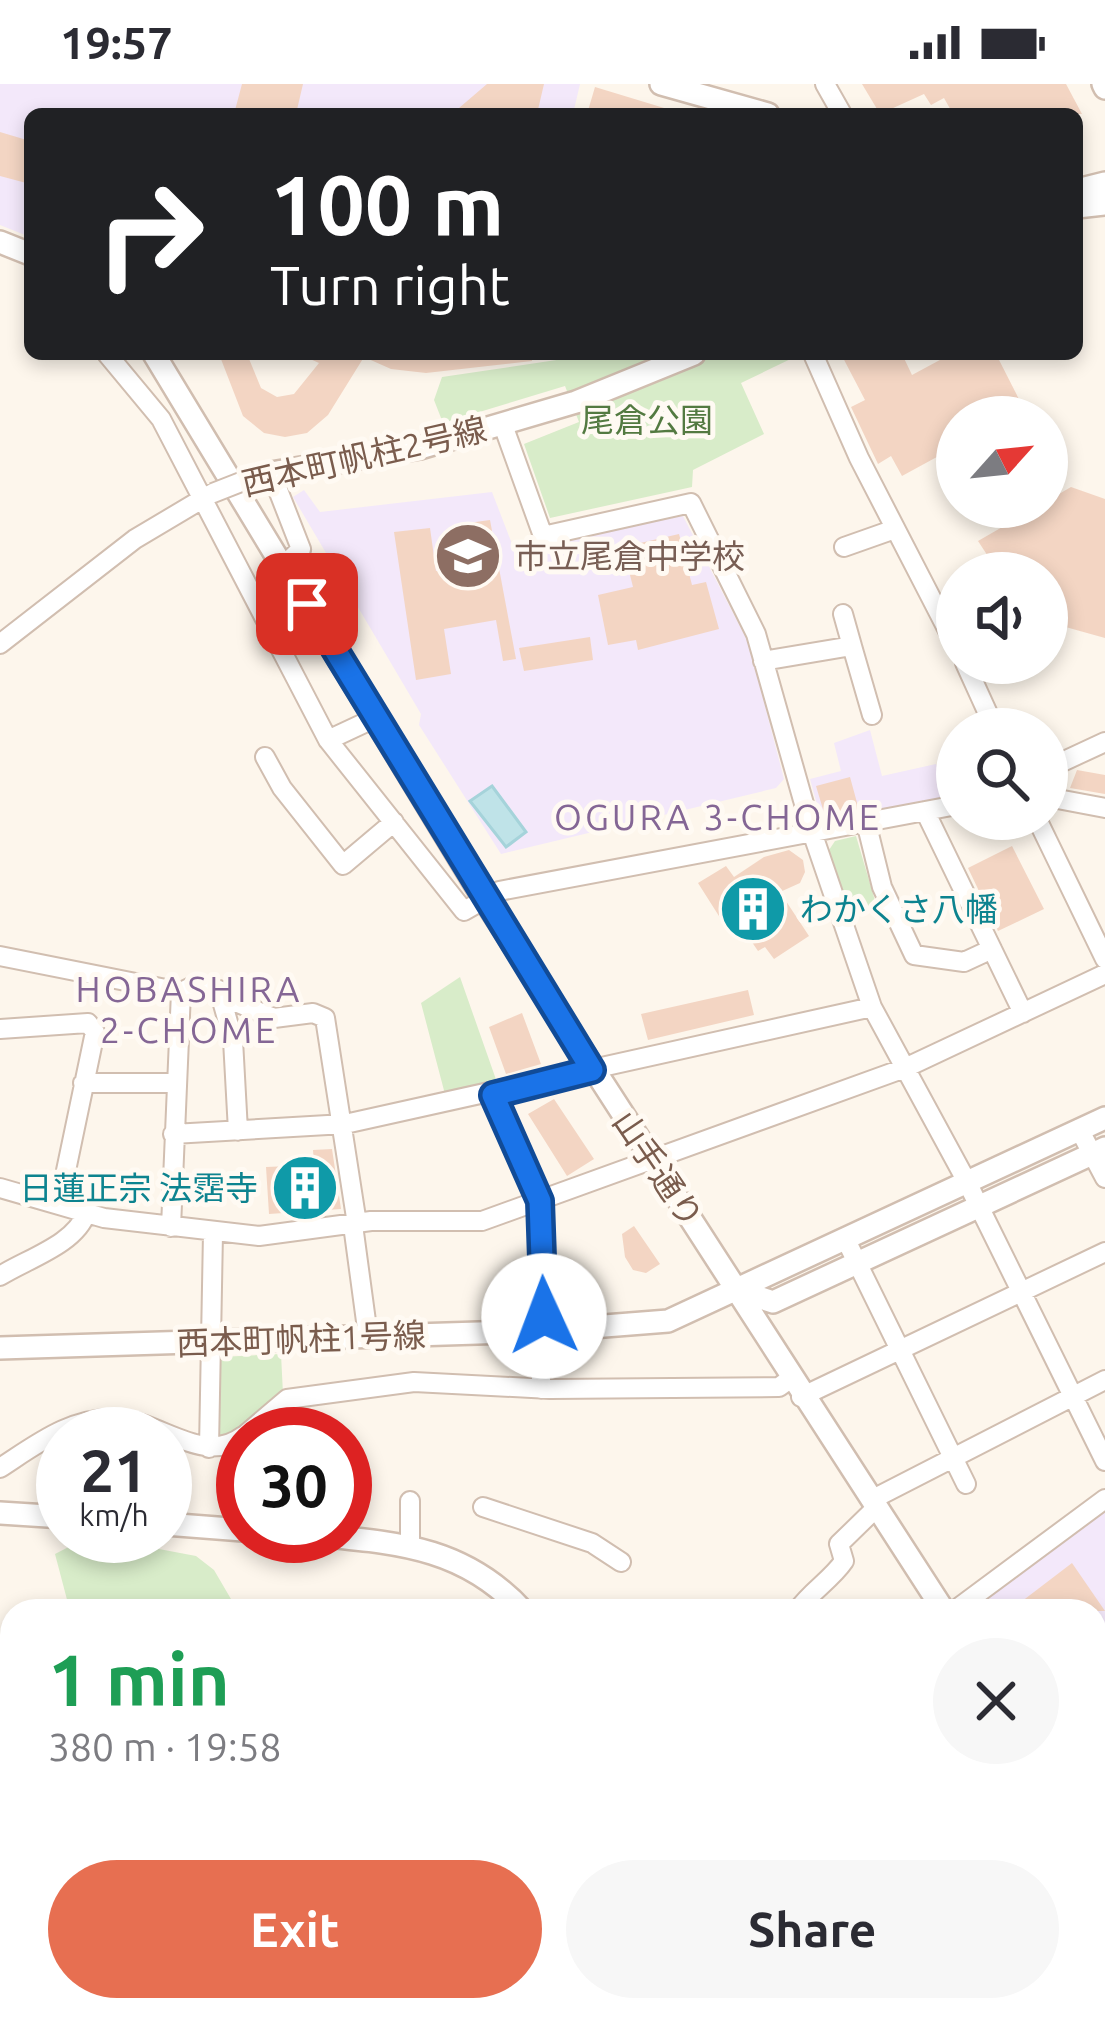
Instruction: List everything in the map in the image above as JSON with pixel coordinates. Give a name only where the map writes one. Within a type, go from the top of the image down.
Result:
[{"type":"street","points":[[661,84],[747,108]]},
{"type":"street","points":[[112,360],[161,418],[208,495],[328,740],[464,910],[499,891],[936,809]]},
{"type":"street","name":"山手通り","points":[[158,360],[484,899],[936,1599]]},
{"type":"street","name":"西本町帆柱2号線","points":[[0,644],[135,539],[208,495],[265,473],[420,448],[576,402],[679,360]]},
{"type":"street","points":[[816,360],[936,608]]},
{"type":"street","points":[[503,424],[543,536],[691,503],[756,634],[812,832],[872,1006],[967,1182],[1105,1461]]},
{"type":"street","points":[[265,473],[301,549],[284,566]]},
{"type":"street","points":[[844,547],[895,529]]},
{"type":"street","points":[[843,614],[872,715]]},
{"type":"street","points":[[764,662],[852,646]]},
{"type":"street","points":[[328,740],[375,718]]},
{"type":"street","points":[[1068,759],[1105,742]]},
{"type":"street","points":[[266,757],[282,788],[344,865],[394,822]]},
{"type":"street","points":[[1068,800],[1105,808]]},
{"type":"street","points":[[925,811],[1023,1013]]},
{"type":"street","points":[[866,822],[882,887],[914,955],[964,962],[992,949]]},
{"type":"street","points":[[1047,840],[1105,959]]},
{"type":"street","points":[[0,956],[181,992],[195,985],[218,990],[274,1018],[313,1012],[325,1018],[345,1124],[368,1336]]},
{"type":"street","points":[[0,1188],[86,1213],[213,1233],[259,1236],[355,1224],[482,1222],[905,1068],[1105,974]]},
{"type":"street","points":[[218,990],[233,1040],[238,1131]]},
{"type":"street","points":[[171,1227],[181,992]]},
{"type":"street","points":[[173,1135],[345,1124],[493,1095],[872,1006]]},
{"type":"street","points":[[0,1029],[88,1023],[95,1032],[59,1204]]},
{"type":"street","points":[[82,1083],[175,1083]]},
{"type":"street","points":[[493,1095],[540,1201],[541,1389]]},
{"type":"street","name":"西本町帆柱1号線","points":[[0,1348],[541,1331],[668,1321],[1105,1118]]},
{"type":"street","points":[[1078,1130],[1099,1151],[1105,1178]]},
{"type":"street","name":"西本町帆柱1号線","points":[[740,1291],[773,1302],[1099,1151]]},
{"type":"street","points":[[0,1276],[65,1239],[82,1226],[86,1213]]},
{"type":"street","points":[[209,1448],[213,1233]]},
{"type":"street","points":[[846,1240],[966,1484]]},
{"type":"street","points":[[277,1407],[287,1399],[414,1382],[541,1389],[796,1388],[899,1350],[1105,1252]]},
{"type":"street","points":[[807,1599],[844,1562],[839,1544],[873,1504],[952,1456],[1105,1380]]},
{"type":"street","points":[[0,1468],[62,1428],[119,1419],[209,1448],[216,1445]]},
{"type":"street","points":[[970,1599],[1105,1499]]},
{"type":"street","points":[[410,1501],[410,1544]]},
{"type":"street","points":[[483,1507],[592,1543],[621,1562]]},
{"type":"street","points":[[0,1513],[36,1515]]},
{"type":"street","points":[[372,1540],[441,1552],[488,1577],[511,1599]]},
{"type":"shaded area","points":[[0,84],[580,84],[574,108],[24,108],[24,235],[0,225]]},
{"type":"shaded area","points":[[304,490],[320,512],[492,492],[514,549],[683,516],[749,644],[784,779],[776,788],[501,854],[419,725],[421,714],[293,497]]},
{"type":"shaded area","points":[[870,730],[882,776],[936,764],[936,799],[822,823],[810,779],[841,771],[834,743]]},
{"type":"shaded area","points":[[1105,1509],[1105,1599],[987,1599]]},
{"type":"green space","name":"尾倉公園","points":[[556,360],[789,360],[741,383],[764,434],[693,470],[692,487],[550,518],[524,444],[579,422],[565,386],[443,423],[434,400],[442,377]]},
{"type":"green space","points":[[856,836],[876,904],[848,913],[829,850],[835,841]]},
{"type":"green space","points":[[460,977],[499,1088],[446,1098],[421,1003]]},
{"type":"green space","points":[[281,1354],[283,1394],[268,1407],[219,1407],[220,1357]]},
{"type":"green space","points":[[192,1555],[214,1570],[231,1599],[67,1599],[57,1563],[192,1563]]},
{"type":"water","points":[[492,786],[526,832],[506,847],[470,801]]},
{"type":"building","points":[[242,84],[303,84],[297,108],[236,108]]},
{"type":"building","points":[[487,84],[544,84],[538,108],[459,108]]},
{"type":"building","points":[[862,84],[1066,84],[1079,108],[950,108],[944,98],[931,105],[924,94],[893,108],[876,108]]},
{"type":"building","points":[[595,87],[664,108],[589,108]]},
{"type":"building","points":[[0,132],[24,139],[24,182],[0,176]]},
{"type":"building","points":[[221,360],[249,360],[261,388],[277,397],[294,394],[319,363],[312,360],[362,360],[328,415],[307,433],[285,437],[264,433],[243,416]]},
{"type":"building","points":[[371,360],[532,360],[426,373],[391,369]]},
{"type":"building","points":[[844,360],[905,360],[912,375],[940,360],[999,360],[1017,396],[936,396],[936,457],[902,476],[891,456],[878,464],[851,407],[865,400]]},
{"type":"building","points":[[1068,489],[1105,499],[1105,638],[1068,628],[1068,552],[985,552],[978,541],[1001,528],[1068,528]]},
{"type":"building","points":[[490,520],[516,659],[503,661],[496,620],[444,629],[451,674],[416,680],[394,532],[430,528],[436,571],[469,565],[461,524]]},
{"type":"building","points":[[679,534],[692,585],[706,582],[719,629],[638,650],[636,640],[608,645],[598,595],[633,587],[623,547]]},
{"type":"building","points":[[590,637],[593,660],[524,671],[519,648]]},
{"type":"building","points":[[1077,770],[1105,775],[1105,794],[1070,788]]},
{"type":"building","points":[[850,777],[859,810],[825,816],[816,786]]},
{"type":"building","points":[[1012,846],[1044,909],[998,931],[968,868]]},
{"type":"building","name":"わかくさ八幡","points":[[789,850],[803,860],[805,872],[800,883],[780,892],[809,936],[774,959],[765,947],[758,951],[743,929],[731,935],[698,883],[726,866],[734,877],[764,857]]},
{"type":"building","points":[[748,990],[754,1015],[648,1040],[641,1014]]},
{"type":"building","points":[[522,1013],[541,1064],[506,1074],[489,1027]]},
{"type":"building","points":[[554,1099],[594,1159],[567,1176],[528,1114]]},
{"type":"building","name":"日蓮正宗 法霑寺","points":[[332,1149],[341,1209],[269,1214],[266,1167],[314,1165],[313,1150]]},
{"type":"building","points":[[634,1226],[660,1264],[646,1273],[633,1270],[625,1257],[622,1234]]},
{"type":"building","points":[[1072,1563],[1097,1599],[1025,1599]]},
{"type":"place","name":"市立尾倉中学校","points":[[468,556]]},
{"type":"place","name":"わかくさ八幡","points":[[753,909]]},
{"type":"place","name":"日蓮正宗 法霑寺","points":[[305,1188]]},
{"type":"district","name":"OGURA 3-CHOME","points":[[718,817]]},
{"type":"district","name":"HOBASHIRA 2-CHOME","points":[[189,1010]]},
{"type":"route","points":[[307,604],[592,1070],[493,1095],[540,1201],[544,1316]]}]
